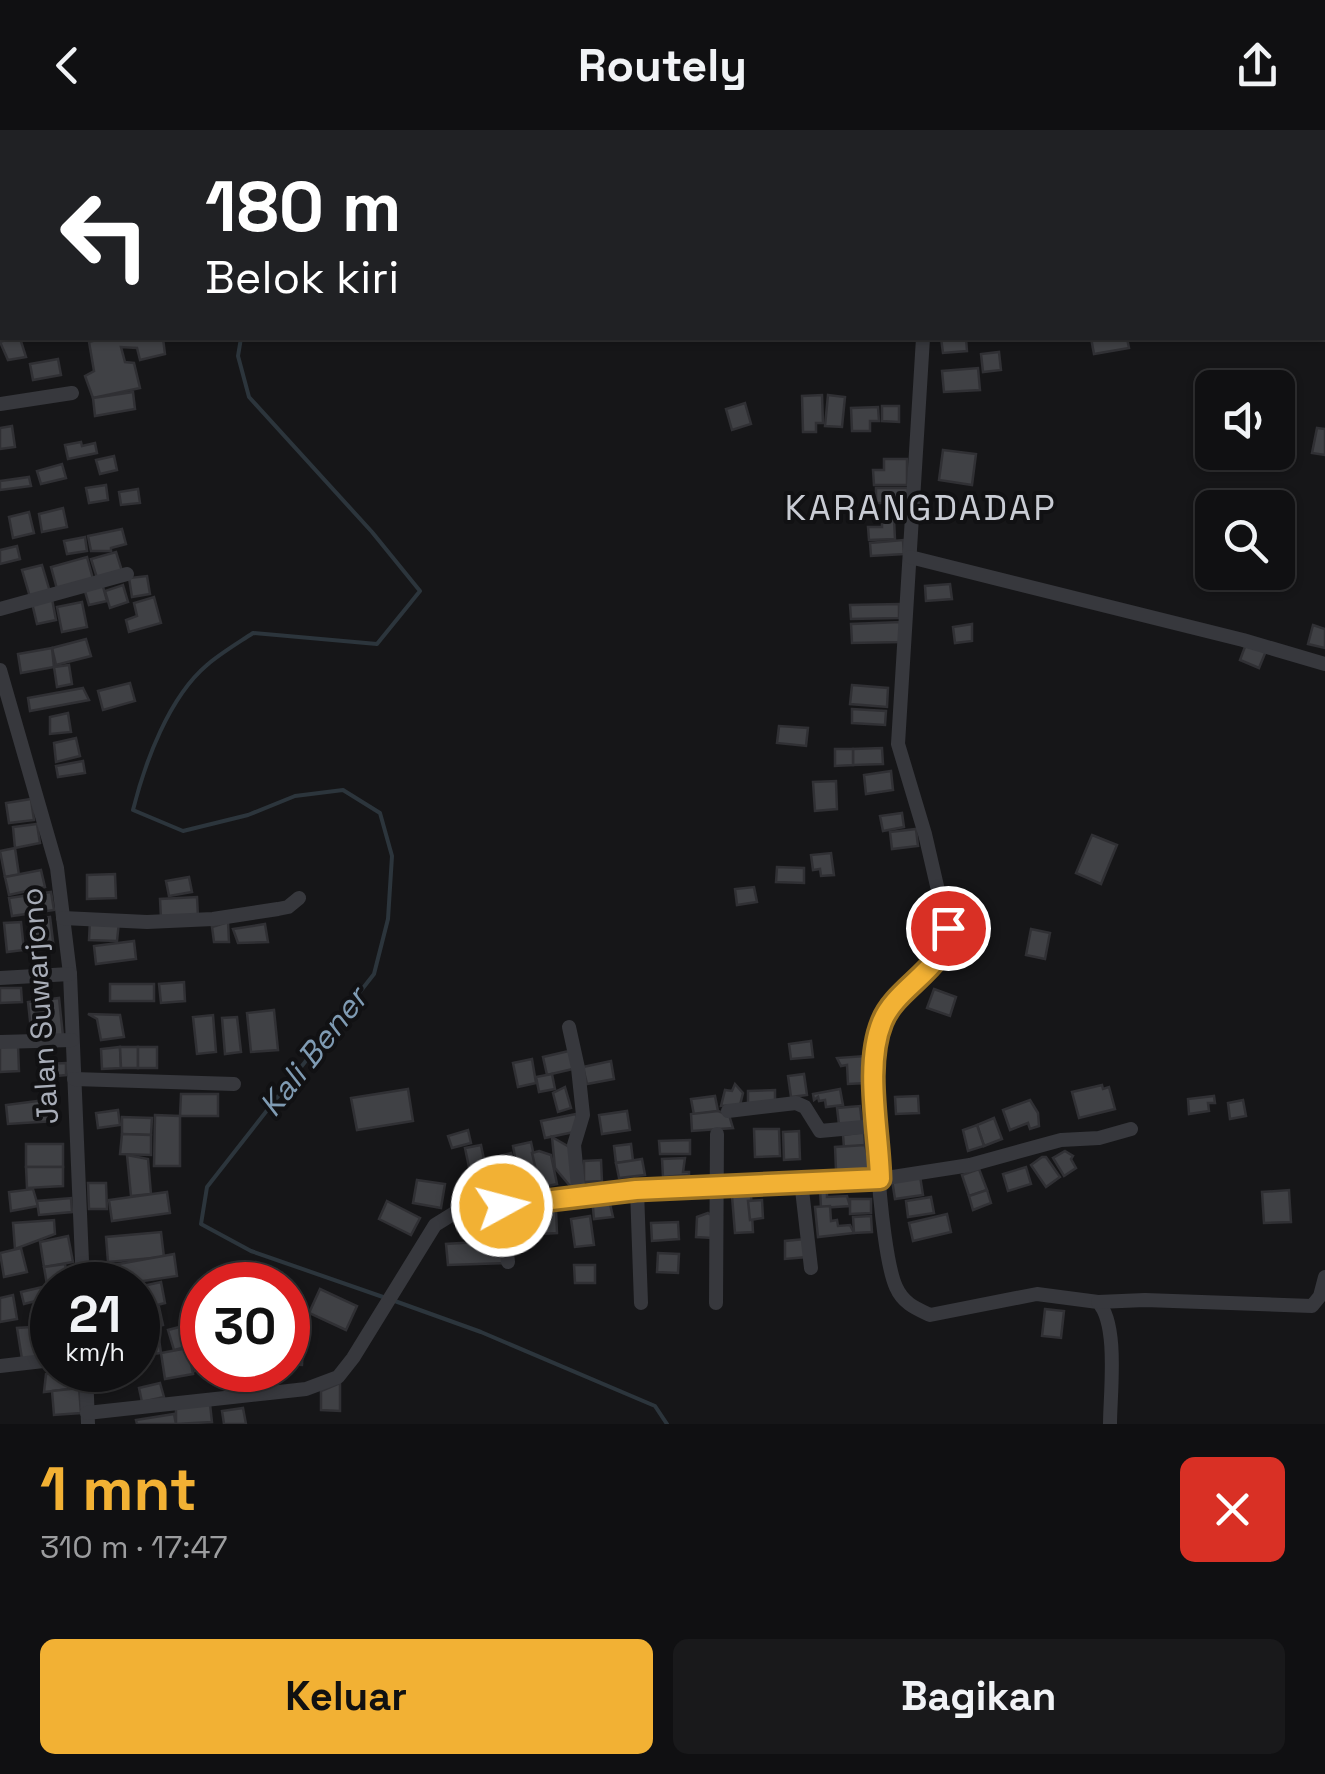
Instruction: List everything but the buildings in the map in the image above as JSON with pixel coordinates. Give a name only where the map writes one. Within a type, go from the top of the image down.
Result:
[{"type":"street","points":[[923,340],[898,744],[925,834],[948,938],[942,953],[894,1000],[882,1022],[876,1047],[874,1126],[892,1277],[912,1307],[938,1316],[960,1307],[1037,1294],[1098,1302],[1312,1306],[1320,1296],[1325,1277]]},
{"type":"street","points":[[0,404],[72,393]]},
{"type":"street","points":[[910,557],[1325,664]]},
{"type":"street","points":[[0,610],[127,574]]},
{"type":"street","name":"Jalan Suwarjono","points":[[0,670],[50,838],[63,918],[70,974],[82,1262]]},
{"type":"street","points":[[63,918],[148,922],[212,919],[288,907],[300,898]]},
{"type":"street","points":[[0,978],[70,974]]},
{"type":"street","points":[[568,1027],[583,1115],[574,1146],[579,1197]]},
{"type":"street","points":[[0,1042],[72,1040]]},
{"type":"street","points":[[74,1079],[234,1084]]},
{"type":"street","points":[[728,1111],[796,1102],[805,1107],[820,1131],[874,1126]]},
{"type":"street","points":[[86,1392],[87,1419],[324,1384],[346,1370],[435,1225],[456,1212],[636,1190],[880,1179],[970,1165],[1060,1140],[1099,1138],[1131,1129]]},
{"type":"street","points":[[716,1303],[717,1134]]},
{"type":"street","points":[[802,1181],[811,1268]]},
{"type":"street","points":[[636,1190],[641,1304]]},
{"type":"street","points":[[502,1206],[508,1262]]},
{"type":"street","points":[[1098,1302],[1106,1314],[1110,1338],[1110,1424]]},
{"type":"street","points":[[1110,1338],[1122,1302]]},
{"type":"street","points":[[0,1366],[30,1363]]},
{"type":"waterway","name":"Kali Bener","points":[[241,340],[238,356],[249,397],[372,532],[420,591],[377,644],[253,633],[212,661],[193,678],[170,712],[144,772],[133,810],[183,831],[248,815],[295,796],[343,790],[380,813],[392,856],[388,919],[374,974],[207,1187],[201,1224],[251,1251],[383,1297]]},
{"type":"waterway","name":"Kali Bener","points":[[392,1300],[481,1332],[655,1406],[667,1424]]},
{"type":"district","name":"KARANGDADAP","points":[[921,508]]},
{"type":"route","points":[[502,1206],[636,1190],[880,1179],[874,1126],[876,1047],[882,1022],[894,1000],[942,953],[948,928]]}]
